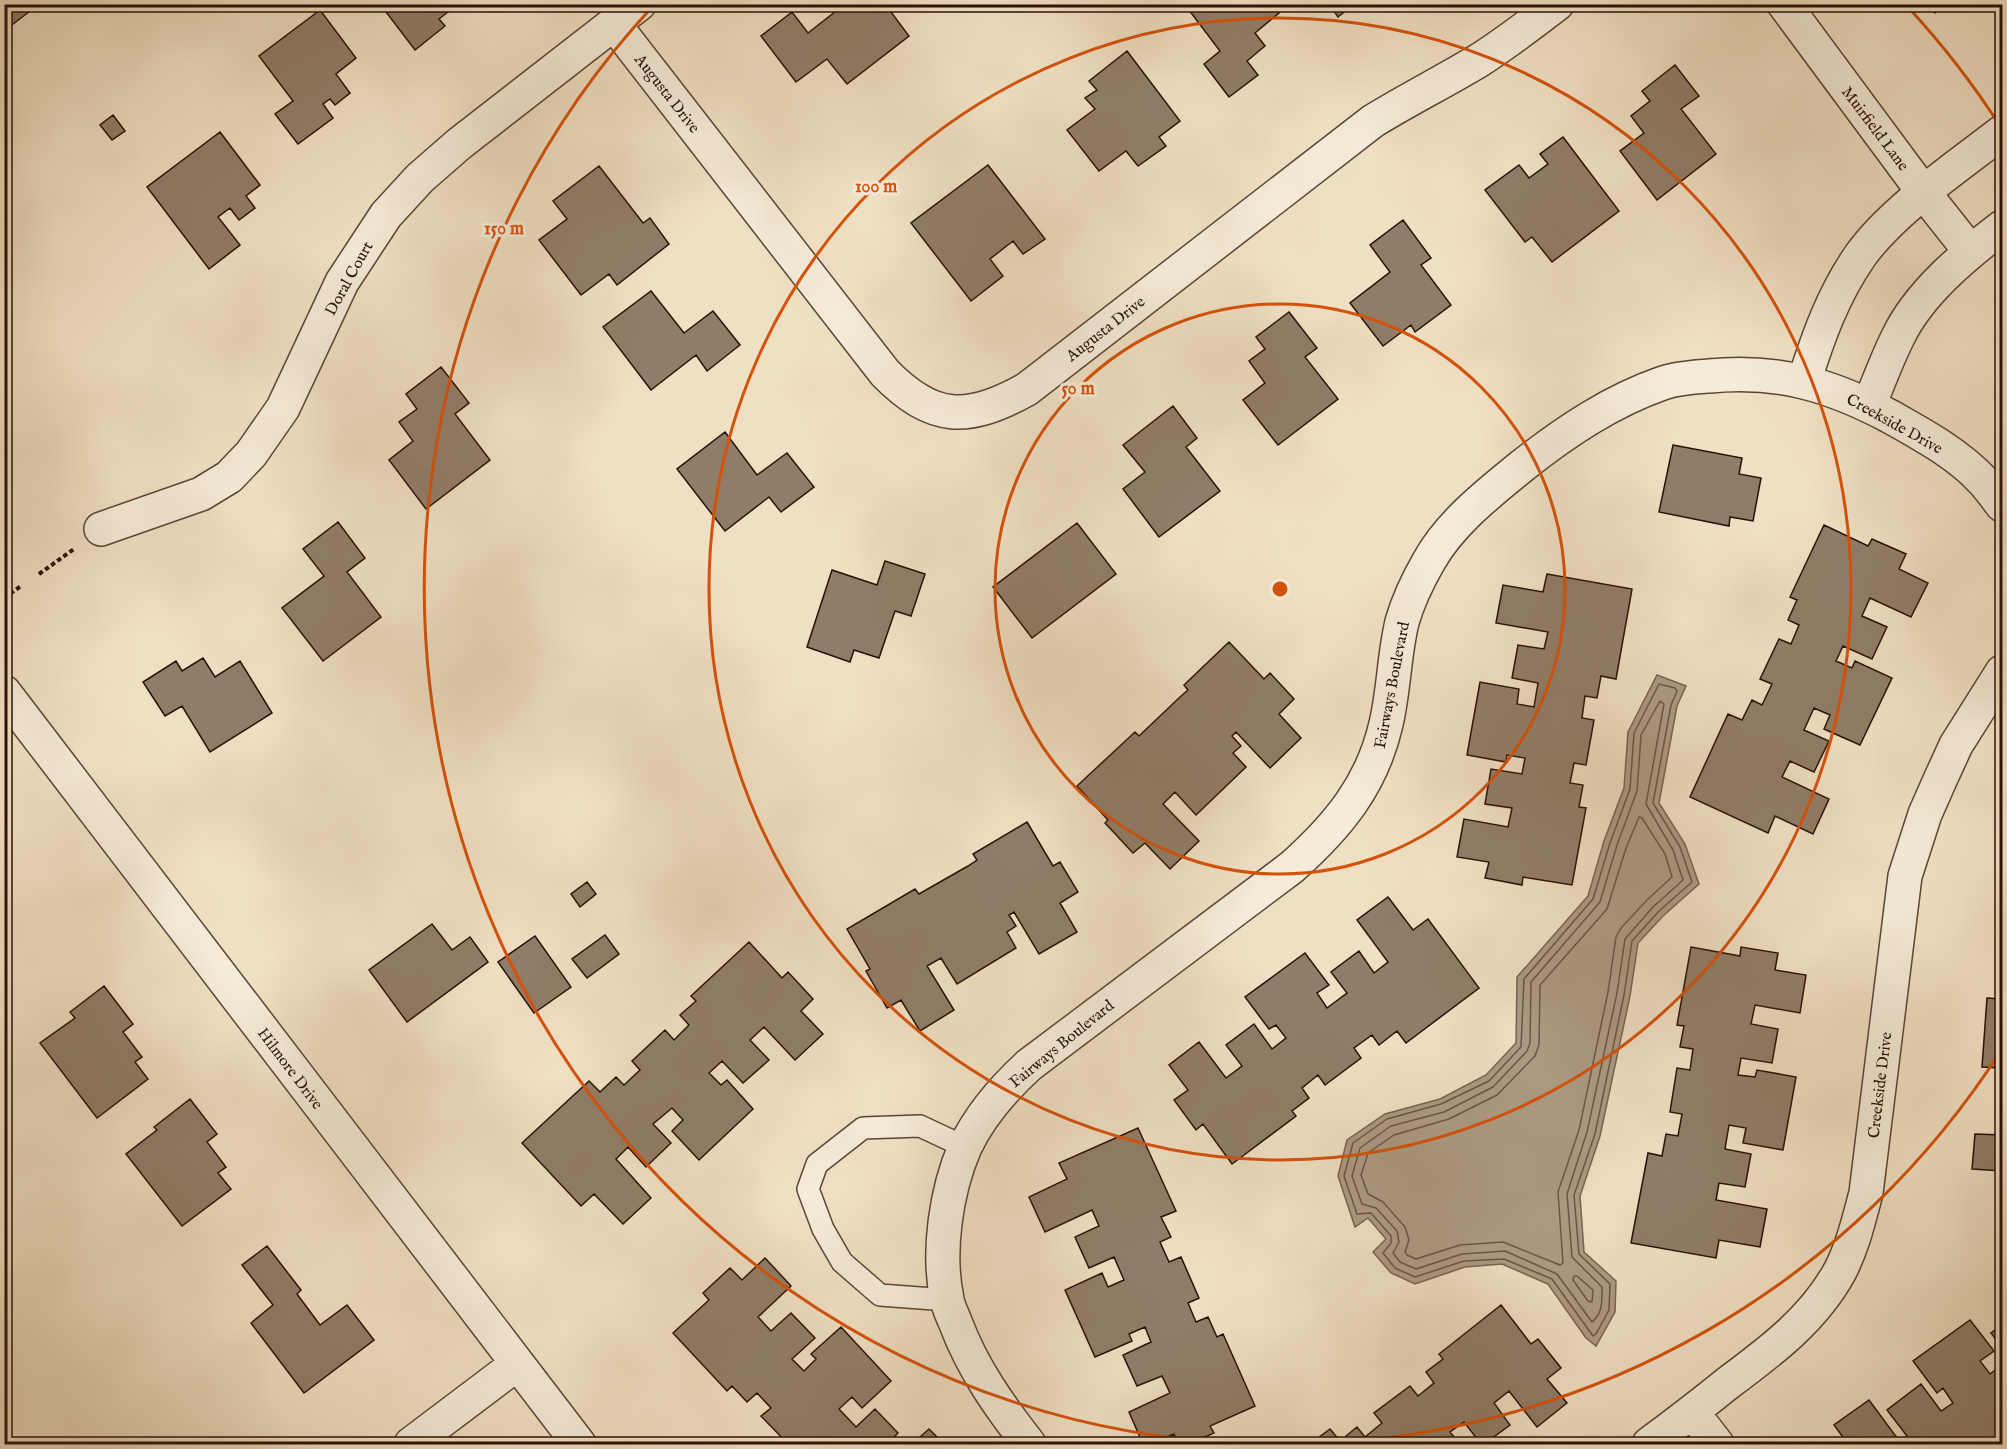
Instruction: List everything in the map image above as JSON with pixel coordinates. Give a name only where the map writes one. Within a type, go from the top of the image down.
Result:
[{"type":"street","name":"Augusta Drive","points":[[627,14],[885,373],[903,391],[924,405],[953,412],[986,409],[1027,389],[1373,121],[1477,61],[1557,4]]},
{"type":"street","name":"Muirfield Lane","points":[[1784,4],[1924,193],[1970,251]]},
{"type":"street","name":"Doral Court","points":[[101,529],[201,494],[228,477],[251,454],[283,408],[342,282],[386,215],[420,178],[459,144],[627,14]]},
{"type":"street","points":[[1804,381],[1817,338],[1834,297],[1861,255],[1888,224],[2002,132]]},
{"type":"street","points":[[1869,406],[1898,335],[1929,292],[1970,251],[2002,227]]},
{"type":"street","name":"Fairways Boulevard","points":[[1029,1444],[1002,1409],[971,1360],[947,1300],[942,1247],[954,1180],[965,1147],[983,1116],[1005,1087],[1029,1065],[1292,867],[1316,846],[1340,819],[1361,789],[1376,758],[1386,723],[1402,622],[1414,589],[1441,543],[1485,498],[1542,450],[1598,412],[1666,382],[1731,374],[1778,376],[1804,381]]},
{"type":"street","name":"Creekside Drive","points":[[1804,381],[1839,392],[1913,429],[1952,454],[1983,481],[2002,505]]},
{"type":"street","name":"Creekside Drive","points":[[1692,1412],[1774,1349],[1799,1325],[1822,1299],[1840,1270],[1855,1236],[1866,1193],[1905,876],[1926,814],[1956,746],[2002,672]]},
{"type":"street","name":"Hilmore Drive","points":[[4,692],[579,1444]]},
{"type":"street","points":[[411,1444],[517,1364]]},
{"type":"street","points":[[1649,1444],[1692,1412],[1717,1444]]},
{"type":"lane","points":[[947,1300],[880,1294],[842,1262],[823,1229],[808,1189],[817,1164],[863,1128],[920,1126],[965,1147]]},
{"type":"path","points":[[4,598],[21,586]]},
{"type":"water","points":[[1657,675],[1686,686],[1677,706],[1659,803],[1685,844],[1699,884],[1663,916],[1638,943],[1630,996],[1600,1136],[1580,1196],[1584,1252],[1616,1281],[1615,1312],[1596,1346],[1586,1338],[1548,1284],[1502,1264],[1465,1267],[1415,1284],[1391,1273],[1373,1252],[1386,1239],[1368,1218],[1355,1227],[1338,1176],[1347,1140],[1385,1114],[1440,1099],[1486,1075],[1516,1043],[1517,977],[1588,896],[1604,841],[1624,788],[1628,732]]},
{"type":"building","points":[[4,4],[39,4],[4,31]]},
{"type":"building","points":[[380,4],[458,4],[439,19],[445,26],[415,50]]},
{"type":"building","points":[[845,4],[885,4],[909,36],[847,84],[827,59],[796,82],[761,36],[792,12],[808,33]]},
{"type":"building","points":[[1196,4],[1273,4],[1279,13],[1255,33],[1265,46],[1247,61],[1258,75],[1229,97],[1204,64],[1220,51],[1189,10]]},
{"type":"building","points":[[1329,4],[1354,4],[1338,17]]},
{"type":"building","points":[[1928,4],[1946,4],[1935,13]]},
{"type":"building","points":[[320,10],[356,58],[336,74],[350,93],[335,105],[330,99],[323,104],[333,118],[298,144],[275,114],[293,101],[259,56]]},
{"type":"building","points":[[1127,51],[1180,121],[1159,137],[1166,146],[1138,166],[1126,151],[1099,171],[1067,130],[1095,109],[1085,98],[1097,90],[1089,81]]},
{"type":"building","points":[[1675,65],[1699,96],[1681,109],[1716,154],[1657,200],[1620,151],[1644,133],[1631,116],[1650,101],[1642,91]]},
{"type":"building","points":[[113,115],[125,131],[112,140],[100,125]]},
{"type":"building","points":[[220,132],[260,185],[246,196],[255,208],[239,220],[230,208],[218,217],[240,245],[209,269],[147,187]]},
{"type":"building","points":[[1563,137],[1619,211],[1552,262],[1532,237],[1525,242],[1485,190],[1519,165],[1529,178],[1548,164],[1540,154]]},
{"type":"building","points":[[988,165],[1045,239],[1023,254],[1013,241],[990,259],[1003,276],[971,301],[911,223]]},
{"type":"building","points":[[599,166],[643,223],[650,218],[669,244],[617,285],[609,274],[581,295],[539,240],[567,219],[553,201]]},
{"type":"building","points":[[1403,220],[1431,258],[1421,265],[1451,305],[1415,332],[1411,325],[1383,346],[1350,303],[1390,272],[1370,245]]},
{"type":"building","points":[[651,291],[684,333],[713,311],[740,345],[707,371],[696,355],[651,390],[603,327]]},
{"type":"building","points":[[1289,312],[1317,348],[1305,357],[1338,399],[1278,445],[1243,400],[1265,383],[1249,361],[1265,349],[1256,337]]},
{"type":"building","points":[[441,367],[469,403],[455,414],[490,460],[426,509],[389,460],[413,441],[399,422],[417,409],[406,394]]},
{"type":"building","points":[[1173,406],[1197,438],[1186,447],[1220,491],[1159,537],[1123,489],[1145,472],[1123,445]]},
{"type":"building","points":[[725,432],[757,475],[787,453],[814,487],[781,512],[769,497],[725,531],[677,469]]},
{"type":"building","points":[[1673,445],[1742,458],[1739,474],[1761,478],[1753,521],[1730,517],[1729,526],[1659,512]]},
{"type":"building","points":[[338,522],[365,558],[347,572],[381,617],[323,661],[282,608],[324,576],[303,549]]},
{"type":"building","points":[[1077,523],[1116,574],[1032,638],[993,587]]},
{"type":"building","points":[[1824,525],[1868,546],[1872,539],[1906,554],[1899,569],[1928,583],[1911,617],[1870,598],[1862,616],[1887,627],[1872,659],[1843,646],[1836,661],[1852,668],[1855,661],[1892,678],[1860,745],[1824,729],[1830,715],[1814,708],[1804,730],[1829,741],[1814,772],[1790,761],[1782,777],[1829,799],[1813,834],[1775,816],[1768,833],[1690,797],[1728,714],[1742,720],[1752,700],[1762,705],[1772,684],[1760,679],[1779,639],[1791,644],[1799,625],[1788,620],[1797,600],[1790,597]]},
{"type":"building","points":[[885,561],[925,574],[911,616],[895,611],[879,658],[854,650],[850,662],[807,647],[832,570],[877,585]]},
{"type":"building","points":[[1547,574],[1632,589],[1616,679],[1601,676],[1597,698],[1585,696],[1582,718],[1594,720],[1586,765],[1574,763],[1570,783],[1583,785],[1579,807],[1586,808],[1572,885],[1523,877],[1522,885],[1485,878],[1489,862],[1457,857],[1464,819],[1508,827],[1512,808],[1485,804],[1491,769],[1522,774],[1525,758],[1507,755],[1506,762],[1467,755],[1480,682],[1519,689],[1517,704],[1534,707],[1538,683],[1512,678],[1518,645],[1544,649],[1548,632],[1496,623],[1503,585],[1543,592]]},
{"type":"building","points":[[1229,642],[1264,679],[1270,673],[1294,699],[1279,714],[1301,738],[1270,768],[1236,732],[1232,736],[1241,746],[1233,753],[1246,767],[1196,815],[1175,792],[1163,804],[1199,841],[1170,869],[1145,843],[1133,853],[1105,823],[1108,820],[1077,786],[1135,732],[1139,736],[1188,690],[1184,685]]},
{"type":"building","points":[[203,658],[215,677],[240,661],[272,713],[210,752],[182,706],[165,716],[143,682],[176,661],[182,671]]},
{"type":"building","points":[[1027,822],[1053,866],[1060,862],[1078,892],[1060,903],[1077,932],[1039,954],[1014,912],[1009,915],[1016,926],[1007,932],[1016,948],[957,984],[941,958],[927,966],[954,1010],[920,1031],[901,1000],[887,1008],[866,971],[870,969],[847,929],[915,889],[919,894],[968,866],[977,860],[973,854]]},
{"type":"building","points":[[587,882],[596,894],[580,907],[571,894]]},
{"type":"building","points":[[2000,894],[2002,894],[2002,934],[1998,934]]},
{"type":"building","points":[[1388,897],[1413,930],[1428,919],[1479,988],[1406,1043],[1397,1031],[1379,1045],[1372,1035],[1354,1048],[1361,1058],[1325,1085],[1318,1075],[1302,1088],[1309,1098],[1292,1111],[1296,1116],[1232,1164],[1203,1124],[1196,1130],[1174,1100],[1188,1090],[1169,1065],[1199,1042],[1226,1078],[1242,1066],[1226,1045],[1254,1024],[1272,1049],[1286,1038],[1276,1025],[1269,1029],[1245,997],[1305,953],[1329,985],[1317,993],[1327,1008],[1347,993],[1331,972],[1359,951],[1374,973],[1388,962],[1357,920]]},
{"type":"building","points":[[432,924],[452,950],[470,937],[488,962],[407,1022],[369,970]]},
{"type":"building","points":[[605,935],[619,954],[587,978],[572,959]]},
{"type":"building","points":[[535,936],[571,987],[534,1013],[498,962]]},
{"type":"building","points":[[749,942],[782,978],[788,972],[813,999],[801,1011],[823,1034],[795,1060],[764,1027],[750,1040],[769,1060],[743,1083],[722,1061],[709,1073],[721,1085],[727,1080],[753,1109],[699,1160],[672,1131],[683,1120],[672,1108],[653,1124],[671,1143],[646,1167],[628,1147],[616,1159],[651,1198],[623,1224],[594,1194],[581,1206],[522,1143],[589,1081],[600,1092],[616,1077],[624,1085],[640,1070],[632,1061],[665,1030],[674,1040],[689,1025],[680,1015],[696,1001],[691,996]]},
{"type":"building","points":[[1691,947],[1740,956],[1741,947],[1778,953],[1775,970],[1806,975],[1800,1013],[1755,1005],[1751,1024],[1778,1029],[1772,1063],[1741,1058],[1738,1075],[1755,1077],[1757,1070],[1796,1077],[1783,1150],[1743,1143],[1746,1128],[1729,1125],[1725,1149],[1751,1154],[1745,1187],[1719,1183],[1716,1200],[1767,1209],[1760,1247],[1719,1240],[1716,1258],[1631,1243],[1648,1153],[1662,1156],[1666,1134],[1678,1136],[1682,1114],[1670,1112],[1677,1068],[1690,1070],[1693,1049],[1680,1047],[1684,1026],[1677,1025]]},
{"type":"building","points":[[104,986],[133,1024],[123,1032],[142,1057],[135,1062],[148,1079],[97,1118],[40,1043],[75,1018],[70,1012]]},
{"type":"building","points":[[1987,998],[2002,999],[2002,1068],[1982,1067]]},
{"type":"building","points":[[2001,1078],[2002,1120],[1998,1120]]},
{"type":"building","points":[[190,1099],[217,1134],[207,1142],[226,1167],[218,1173],[231,1189],[182,1226],[126,1154],[157,1130],[154,1127]]},
{"type":"building","points":[[1138,1128],[1176,1211],[1161,1217],[1171,1237],[1160,1242],[1169,1262],[1181,1257],[1199,1298],[1188,1303],[1196,1322],[1208,1317],[1217,1337],[1223,1334],[1255,1406],[1210,1426],[1214,1433],[1189,1444],[1178,1444],[1174,1434],[1149,1444],[1143,1444],[1129,1412],[1170,1393],[1162,1376],[1137,1386],[1123,1355],[1151,1342],[1145,1327],[1129,1334],[1132,1341],[1095,1357],[1065,1290],[1102,1273],[1108,1287],[1124,1280],[1114,1257],[1089,1268],[1075,1237],[1099,1226],[1092,1210],[1045,1232],[1029,1197],[1067,1179],[1059,1163]]},
{"type":"building","points":[[1975,1134],[2002,1135],[2002,1171],[1972,1169]]},
{"type":"building","points":[[267,1246],[301,1290],[297,1294],[320,1325],[347,1305],[374,1340],[304,1393],[251,1323],[273,1305],[242,1265]]},
{"type":"building","points":[[765,1258],[791,1286],[758,1317],[771,1331],[791,1313],[815,1338],[792,1359],[804,1371],[816,1359],[811,1354],[841,1327],[891,1381],[862,1408],[852,1397],[839,1409],[856,1427],[875,1409],[898,1433],[887,1444],[805,1444],[801,1440],[797,1444],[788,1444],[761,1416],[771,1408],[757,1393],[747,1402],[732,1386],[727,1391],[673,1333],[709,1300],[703,1293],[730,1268],[742,1280]]},
{"type":"building","points":[[1501,1305],[1531,1344],[1538,1339],[1561,1368],[1547,1379],[1567,1403],[1537,1427],[1509,1391],[1494,1403],[1510,1425],[1484,1444],[1481,1444],[1464,1422],[1450,1432],[1460,1444],[1310,1444],[1330,1429],[1340,1441],[1357,1427],[1365,1437],[1382,1423],[1374,1413],[1410,1386],[1418,1396],[1434,1383],[1426,1372],[1443,1359],[1439,1354]]},
{"type":"building","points":[[1970,1320],[1994,1351],[1980,1361],[1990,1374],[2002,1365],[2002,1439],[1994,1444],[1983,1444],[1978,1438],[1969,1444],[1848,1444],[1834,1425],[1869,1400],[1900,1442],[1907,1436],[1887,1410],[1921,1384],[1941,1411],[1953,1403],[1943,1388],[1937,1393],[1913,1361]]},
{"type":"building","points":[[2002,1325],[2002,1348],[1991,1333]]},
{"type":"building","points":[[929,1429],[944,1444],[912,1444]]}]
